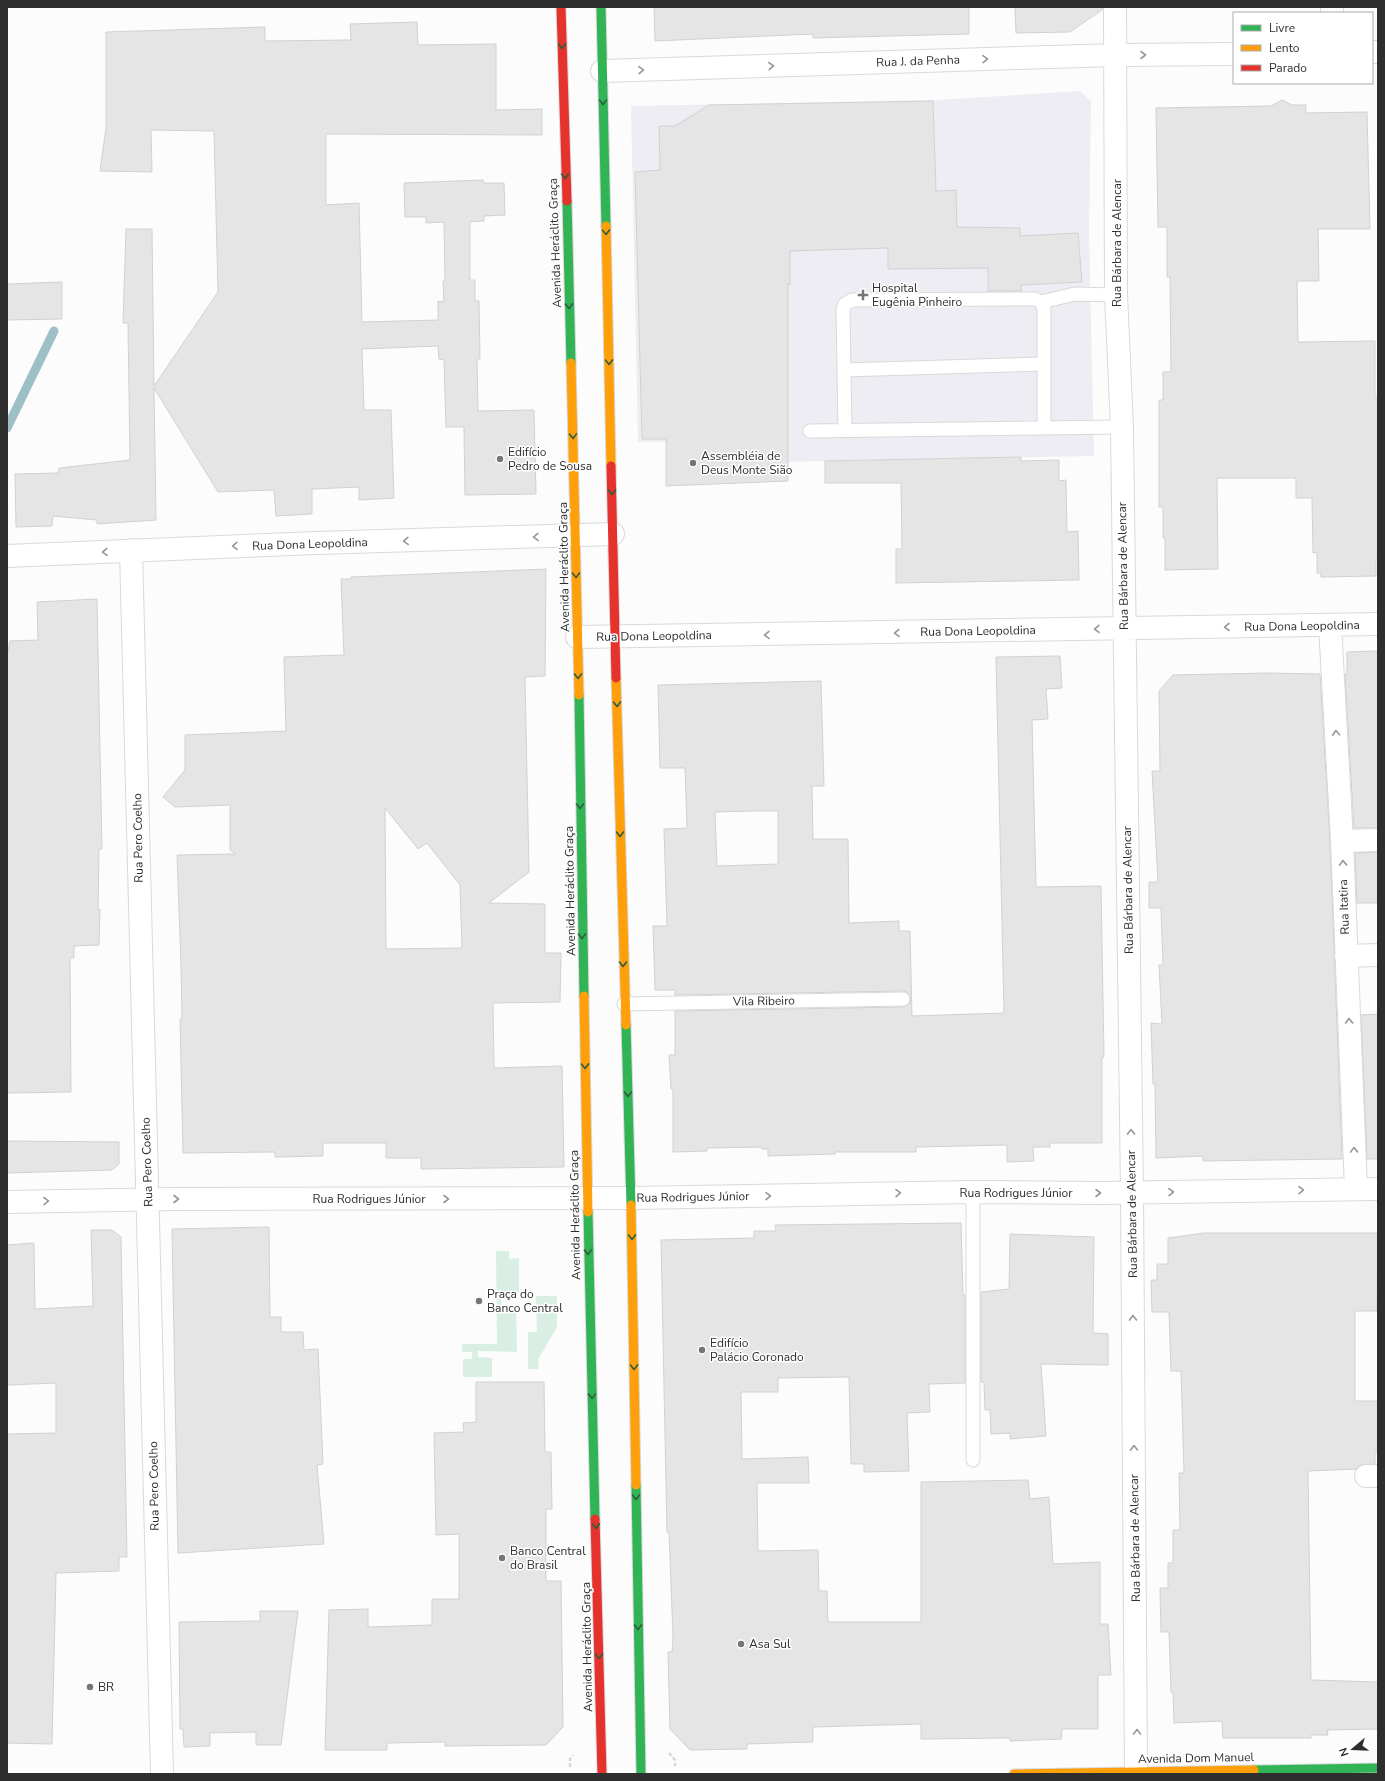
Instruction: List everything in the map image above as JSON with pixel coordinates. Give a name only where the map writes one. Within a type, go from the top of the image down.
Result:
[{"type":"main road","name":"Avenida Heráclito Graça","points":[[561,7],[578,637],[587,1199],[602,1774]]},
{"type":"main road","points":[[601,7],[624,1004],[631,1198],[641,1774]]},
{"type":"main road","name":"Avenida Dom Manuel","points":[[1014,1774],[1378,1768]]},
{"type":"street","name":"Rua Bárbara de Alencar","points":[[1115,7],[1116,295],[1122,427],[1132,1193],[1136,1773]]},
{"type":"street","name":"Rua J. da Penha","points":[[602,71],[1116,55],[1233,54]]},
{"type":"street","name":"Rua Dona Leopoldina","points":[[7,556],[131,550],[613,534]]},
{"type":"street","name":"Rua Pero Coelho","points":[[131,550],[162,1774]]},
{"type":"street","name":"Rua Dona Leopoldina","points":[[578,637],[1378,624]]},
{"type":"street","name":"Rua Itatira","points":[[1330,625],[1342,842],[1356,1189]]},
{"type":"street","points":[[1342,842],[1378,840]]},
{"type":"street","points":[[1346,956],[1378,955]]},
{"type":"street","name":"Rua Rodrigues Júnior","points":[[7,1202],[148,1200],[587,1199],[973,1192],[1132,1193],[1378,1189]]},
{"type":"lane","points":[[845,431],[843,309],[846,304],[852,300],[1035,299],[1041,302],[1075,294],[1116,295]]},
{"type":"lane","points":[[1041,302],[1044,309],[1044,428]]},
{"type":"lane","points":[[844,370],[1044,364]]},
{"type":"lane","points":[[810,431],[1122,427]]},
{"type":"lane","name":"Vila Ribeiro","points":[[624,1004],[903,999]]},
{"type":"lane","points":[[973,1192],[973,1460]]},
{"type":"path","points":[[570,1759],[570,1767]]},
{"type":"path","points":[[675,1760],[675,1766]]},
{"type":"shaded area","name":"Hospital Eugênia Pinheiro","points":[[1080,91],[1091,101],[1089,232],[1094,456],[772,462],[771,440],[638,442],[631,106],[938,100]]},
{"type":"green space","points":[[496,1251],[509,1251],[509,1259],[519,1258],[519,1292],[501,1293],[501,1307],[516,1306],[517,1352],[478,1351],[478,1357],[492,1358],[492,1377],[463,1377],[463,1359],[472,1359],[472,1352],[462,1352],[462,1344],[497,1344]]},
{"type":"green space","points":[[536,1296],[557,1296],[557,1327],[539,1358],[538,1369],[528,1369],[528,1332],[537,1332]]},
{"type":"building","points":[[654,7],[969,7],[969,34],[813,38],[813,34],[655,41]]},
{"type":"building","points":[[1015,7],[1103,7],[1103,9],[1070,32],[1016,33]]},
{"type":"building","points":[[417,22],[418,45],[496,44],[496,110],[542,109],[542,135],[326,134],[326,205],[359,203],[362,322],[438,320],[438,301],[444,302],[444,222],[426,223],[426,217],[405,217],[404,183],[483,180],[484,183],[504,183],[505,215],[484,216],[484,221],[470,222],[470,280],[475,280],[475,301],[479,301],[480,359],[477,359],[478,411],[534,410],[536,494],[465,495],[464,427],[446,427],[444,360],[439,359],[438,346],[362,349],[364,410],[391,410],[394,498],[359,500],[359,487],[312,489],[312,514],[276,516],[274,490],[218,492],[154,388],[156,520],[97,524],[97,520],[53,516],[52,526],[16,527],[15,474],[58,473],[59,468],[130,460],[128,323],[123,323],[126,229],[152,229],[154,386],[218,292],[214,131],[151,130],[152,172],[100,171],[106,128],[106,32],[265,27],[265,41],[351,40],[350,24]]},
{"type":"building","points":[[1282,100],[1292,105],[1306,105],[1306,113],[1367,112],[1370,229],[1318,229],[1319,281],[1297,281],[1298,342],[1375,341],[1375,397],[1378,397],[1378,558],[1376,558],[1376,576],[1321,577],[1321,573],[1317,573],[1317,552],[1313,553],[1312,498],[1296,498],[1296,478],[1217,478],[1218,569],[1165,570],[1163,507],[1159,507],[1159,400],[1163,400],[1163,372],[1171,372],[1170,277],[1167,277],[1167,227],[1158,227],[1156,108],[1271,106]]},
{"type":"building","points":[[933,101],[936,191],[956,190],[957,227],[1020,228],[1020,236],[1078,233],[1082,282],[1021,285],[1021,291],[988,291],[988,268],[888,269],[888,248],[790,251],[790,285],[788,283],[788,481],[666,486],[666,439],[642,439],[635,172],[660,170],[659,126],[675,126],[709,105]]},
{"type":"building","points":[[62,282],[62,319],[7,320],[7,284]]},
{"type":"building","points":[[1021,457],[1021,461],[1059,460],[1059,481],[1066,480],[1067,532],[1078,531],[1079,580],[896,583],[896,549],[902,549],[901,483],[825,483],[825,461]]},
{"type":"building","points":[[546,569],[545,676],[525,677],[529,872],[489,903],[545,904],[545,953],[561,953],[560,1002],[493,1003],[494,1068],[562,1066],[564,1167],[421,1169],[421,1158],[386,1158],[386,1143],[323,1143],[323,1156],[275,1157],[275,1152],[183,1153],[180,1019],[182,1019],[181,965],[177,855],[236,854],[230,850],[230,805],[175,807],[163,797],[185,770],[185,735],[286,731],[284,657],[344,655],[341,579],[351,579],[351,577]],"holes":[[[385,808],[418,849],[427,843],[460,885],[462,948],[386,949]]]},
{"type":"building","points":[[97,599],[102,849],[99,849],[99,945],[74,946],[74,958],[70,958],[71,1092],[7,1093],[7,656],[10,641],[38,640],[37,602]]},
{"type":"building","points":[[1378,651],[1378,828],[1354,828],[1345,674],[1347,674],[1347,652]]},
{"type":"building","points":[[1060,656],[1062,688],[1046,689],[1048,719],[1032,720],[1036,887],[1101,886],[1104,1057],[1102,1057],[1102,1143],[1050,1143],[1050,1147],[1033,1147],[1034,1161],[1007,1162],[1007,1145],[916,1147],[916,1152],[835,1152],[835,1154],[768,1156],[768,1149],[762,1149],[762,1147],[707,1148],[707,1151],[673,1152],[673,1089],[671,1089],[669,1055],[675,1055],[675,1011],[903,1007],[910,1003],[911,998],[907,992],[903,991],[675,995],[675,990],[655,990],[653,926],[667,926],[664,829],[687,828],[685,768],[660,768],[658,685],[821,681],[824,786],[812,786],[813,839],[848,839],[849,923],[899,921],[899,931],[910,931],[912,1016],[1004,1013],[996,657]],"holes":[[[778,811],[778,864],[717,866],[715,812]]]},
{"type":"building","points":[[1268,673],[1320,674],[1330,842],[1342,1159],[1203,1161],[1203,1156],[1156,1158],[1155,1084],[1153,1084],[1151,1023],[1162,1024],[1159,965],[1163,965],[1161,908],[1149,908],[1149,882],[1158,882],[1152,771],[1160,771],[1159,691],[1173,675]]},
{"type":"building","points":[[1378,852],[1378,903],[1357,903],[1355,853]]},
{"type":"building","points":[[1378,1014],[1378,1159],[1367,1159],[1361,1015]]},
{"type":"building","points":[[7,1141],[119,1142],[119,1164],[112,1170],[7,1173]]},
{"type":"building","points":[[961,1223],[963,1295],[965,1295],[965,1383],[929,1384],[930,1412],[907,1413],[909,1471],[864,1472],[864,1464],[851,1464],[849,1377],[778,1378],[778,1392],[741,1392],[742,1459],[808,1457],[809,1483],[757,1483],[758,1551],[818,1550],[819,1591],[827,1591],[828,1622],[921,1622],[921,1482],[1028,1480],[1030,1499],[1049,1497],[1053,1564],[1100,1562],[1100,1624],[1108,1624],[1111,1675],[1098,1675],[1098,1729],[1062,1729],[1061,1739],[1010,1741],[1010,1738],[921,1739],[921,1724],[813,1727],[813,1742],[747,1744],[747,1749],[690,1750],[670,1729],[668,1652],[672,1652],[673,1636],[669,1532],[667,1532],[661,1240],[754,1238],[754,1231],[776,1231],[775,1225]]},
{"type":"building","points":[[269,1227],[270,1317],[281,1317],[281,1332],[303,1332],[304,1350],[318,1349],[323,1464],[317,1465],[324,1544],[178,1553],[172,1229]]},
{"type":"building","points":[[91,1230],[112,1230],[121,1237],[127,1557],[119,1557],[119,1571],[56,1573],[52,1744],[7,1743],[7,1434],[56,1433],[56,1383],[7,1385],[7,1245],[34,1243],[35,1309],[93,1306]]},
{"type":"building","points":[[1204,1233],[1378,1233],[1377,1311],[1355,1311],[1355,1401],[1378,1401],[1378,1452],[1375,1452],[1375,1464],[1360,1465],[1356,1469],[1308,1471],[1311,1680],[1378,1682],[1378,1729],[1327,1730],[1328,1735],[1311,1735],[1311,1738],[1223,1738],[1222,1721],[1174,1723],[1173,1692],[1171,1692],[1169,1632],[1161,1632],[1160,1588],[1168,1588],[1168,1563],[1173,1563],[1173,1530],[1180,1530],[1179,1473],[1184,1473],[1181,1371],[1171,1371],[1169,1312],[1152,1312],[1151,1280],[1157,1280],[1157,1264],[1168,1264],[1168,1238]]},
{"type":"building","points":[[1010,1234],[1094,1237],[1093,1333],[1108,1334],[1108,1365],[1041,1364],[1046,1436],[1010,1439],[1010,1433],[991,1434],[990,1410],[985,1410],[984,1382],[981,1382],[981,1292],[1009,1289]]},
{"type":"building","name":"Banco Central do Brasil","points":[[476,1382],[544,1382],[545,1452],[551,1452],[552,1509],[546,1509],[546,1581],[561,1581],[563,1727],[546,1745],[445,1746],[445,1742],[387,1743],[387,1750],[325,1750],[329,1610],[368,1609],[368,1627],[432,1625],[432,1599],[459,1599],[459,1534],[436,1535],[434,1433],[464,1432],[463,1423],[476,1422]]},
{"type":"building","points":[[260,1611],[298,1611],[281,1745],[256,1745],[256,1732],[210,1733],[210,1746],[184,1747],[183,1729],[180,1729],[179,1622],[260,1621]]},
{"type":"waterway","points":[[7,428],[54,331]]},
{"type":"traffic: fast","points":[[601,7],[606,226]]},
{"type":"traffic: fast","points":[[567,201],[571,363]]},
{"type":"traffic: fast","points":[[579,695],[584,996]]},
{"type":"traffic: fast","points":[[626,1025],[631,1205]]},
{"type":"traffic: fast","points":[[588,1212],[595,1519]]},
{"type":"traffic: fast","points":[[636,1485],[641,1774]]},
{"type":"traffic: fast","points":[[1254,1770],[1378,1768]]},
{"type":"traffic: slow","points":[[606,226],[611,466]]},
{"type":"traffic: slow","points":[[571,363],[579,695]]},
{"type":"traffic: slow","points":[[616,678],[626,1025]]},
{"type":"traffic: slow","points":[[584,996],[588,1212]]},
{"type":"traffic: slow","points":[[631,1205],[636,1485]]},
{"type":"traffic: slow","points":[[1014,1774],[1254,1770]]},
{"type":"traffic: jam","points":[[561,7],[567,201]]},
{"type":"traffic: jam","points":[[611,466],[616,678]]},
{"type":"traffic: jam","points":[[595,1519],[602,1774]]},
{"type":"place","name":"Hospital Eugênia Pinheiro","points":[[863,295]]},
{"type":"place","name":"Edifício Pedro de Sousa","points":[[500,459]]},
{"type":"place","name":"Assembléia de Deus Monte Sião","points":[[693,463]]},
{"type":"place","name":"Praça do Banco Central","points":[[479,1301]]},
{"type":"place","name":"Edifício Palácio Coronado","points":[[702,1350]]},
{"type":"place","name":"Banco Central do Brasil","points":[[502,1558]]},
{"type":"place","name":"Asa Sul","points":[[741,1644]]},
{"type":"place","name":"BR","points":[[90,1687]]}]
